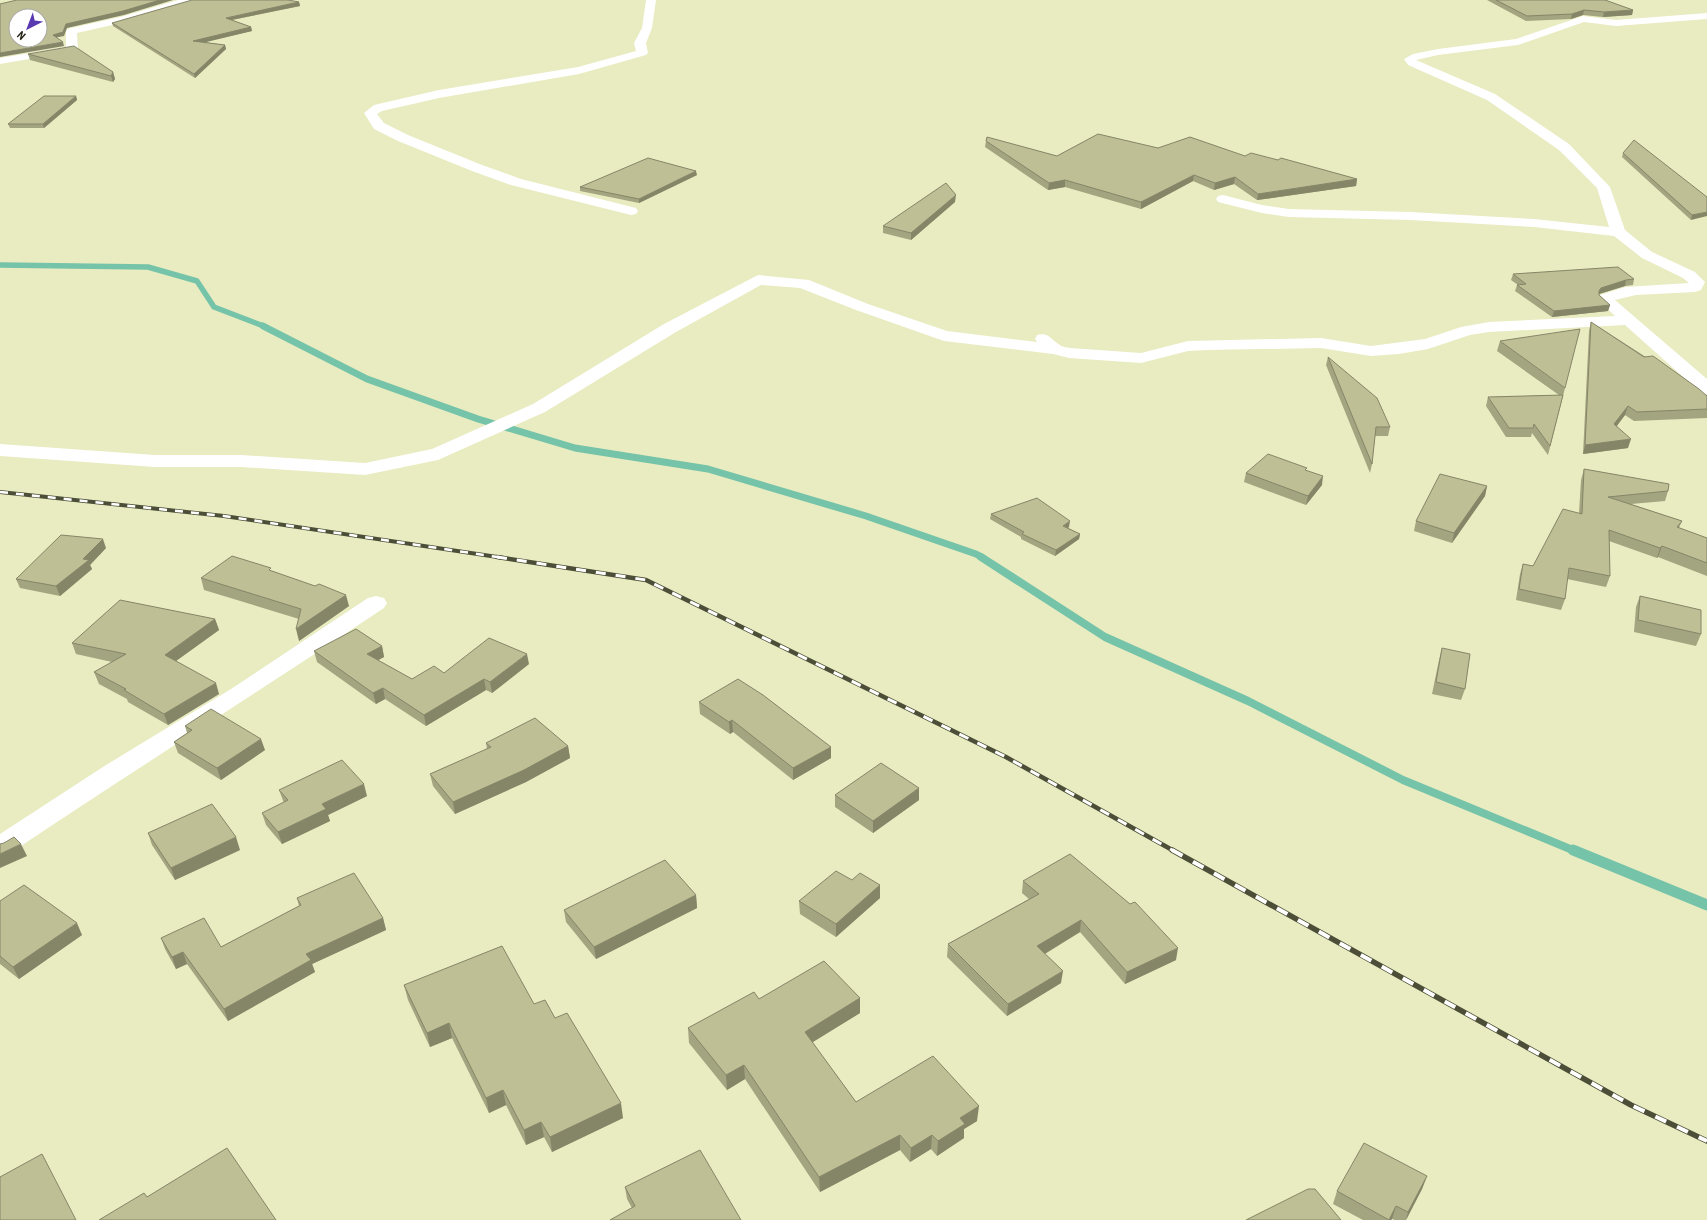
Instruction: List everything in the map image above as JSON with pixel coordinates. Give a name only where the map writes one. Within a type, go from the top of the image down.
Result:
[{"type":"street","points":[[0,61],[72,49],[71,31],[126,19],[189,0]]},
{"type":"street","points":[[631,212],[516,182],[477,168],[403,138],[379,126],[370,113],[378,108],[439,94],[579,70],[642,53],[640,43],[647,28],[651,0]]},
{"type":"street","points":[[1618,232],[1612,210],[1603,187],[1564,147],[1491,97],[1412,63],[1410,59],[1416,56],[1438,52],[1518,42],[1583,19],[1616,23],[1707,16]]},
{"type":"street","points":[[1223,199],[1262,209],[1289,213],[1410,216],[1534,223],[1618,232],[1647,256],[1688,275],[1697,282],[1695,287],[1682,290],[1626,292],[1606,298],[1607,301],[1674,358],[1707,389]]},
{"type":"street","points":[[1688,275],[1707,271]]},
{"type":"street","points":[[0,450],[154,461],[242,461],[365,469],[438,454],[539,408],[670,328],[758,280],[803,283],[862,308],[944,336],[1054,349],[1069,354],[1090,356],[1141,358],[1188,346],[1208,345],[1321,343],[1371,351],[1392,350],[1428,344],[1467,331],[1489,327],[1630,320]]},
{"type":"street","points":[[1035,332],[1054,349]]},
{"type":"street","points":[[0,847],[115,771],[239,694],[376,603]]},
{"type":"building","points":[[17,0],[160,0],[123,11],[66,24],[63,32],[53,35],[63,42],[48,45],[48,8],[8,8],[8,48],[29,48],[0,53],[0,4]]},
{"type":"building","points":[[192,0],[288,0],[299,2],[226,18],[251,27],[193,41],[225,45],[194,74],[112,23]]},
{"type":"building","points":[[1496,0],[1605,0],[1633,10],[1604,12],[1584,10],[1572,14],[1527,16]]},
{"type":"building","points":[[74,46],[113,72],[111,76],[28,54]]},
{"type":"building","points":[[44,96],[76,96],[43,124],[8,124]]},
{"type":"building","points":[[1098,134],[1158,148],[1190,137],[1245,156],[1251,153],[1278,160],[1281,158],[1357,179],[1258,194],[1235,177],[1215,183],[1194,175],[1141,202],[1065,180],[1049,183],[986,141],[987,137],[1057,156]]},
{"type":"building","points":[[1634,140],[1707,197],[1707,212],[1692,215],[1623,153]]},
{"type":"building","points":[[648,158],[696,171],[639,199],[580,187]]},
{"type":"building","points":[[946,183],[956,195],[911,233],[883,226]]},
{"type":"building","points":[[1618,267],[1634,279],[1601,288],[1599,295],[1610,305],[1554,311],[1517,285],[1526,284],[1513,274]]},
{"type":"building","points":[[1591,322],[1644,357],[1653,356],[1699,389],[1707,396],[1707,409],[1637,412],[1628,406],[1614,424],[1631,439],[1585,445]]},
{"type":"building","points":[[1580,329],[1565,388],[1500,341]]},
{"type":"building","points":[[1328,357],[1377,398],[1390,427],[1376,427],[1372,464]]},
{"type":"building","points":[[1563,395],[1550,446],[1534,424],[1533,428],[1509,428],[1488,397]]},
{"type":"building","points":[[1268,454],[1307,468],[1305,470],[1323,476],[1308,496],[1246,473]]},
{"type":"building","points":[[1584,469],[1669,484],[1668,491],[1608,497],[1682,521],[1677,527],[1707,538],[1707,563],[1662,546],[1660,548],[1609,530],[1610,576],[1569,568],[1565,599],[1519,589],[1523,564],[1533,566],[1563,509],[1582,514]]},
{"type":"building","points":[[1440,474],[1487,486],[1454,533],[1416,521]]},
{"type":"building","points":[[1037,498],[1070,521],[1063,526],[1080,534],[1056,550],[1022,534],[1024,532],[991,514]]},
{"type":"building","points":[[61,535],[103,539],[83,559],[89,560],[56,586],[16,579]]},
{"type":"building","points":[[232,556],[271,568],[269,570],[315,586],[319,584],[346,595],[296,629],[301,609],[201,578]]},
{"type":"building","points":[[1640,596],[1701,610],[1701,634],[1638,620]]},
{"type":"building","points":[[120,600],[215,619],[165,655],[216,683],[164,714],[124,690],[126,689],[94,672],[126,654],[72,643]]},
{"type":"building","points":[[356,629],[382,646],[367,654],[412,679],[434,666],[444,673],[489,638],[527,654],[490,682],[484,679],[424,715],[383,688],[373,693],[314,651]]},
{"type":"building","points":[[1442,648],[1470,654],[1465,689],[1436,682]]},
{"type":"building","points":[[738,679],[763,695],[831,747],[793,768],[732,720],[729,722],[699,702]]},
{"type":"building","points":[[211,709],[261,739],[217,768],[174,742],[192,730],[185,726]]},
{"type":"building","points":[[535,718],[568,746],[524,770],[453,802],[430,774],[491,747],[486,743]]},
{"type":"building","points":[[342,760],[364,784],[322,804],[326,809],[278,832],[262,813],[288,800],[279,790]]},
{"type":"building","points":[[881,763],[919,788],[873,821],[835,795]]},
{"type":"building","points":[[212,804],[236,837],[171,868],[148,833]]},
{"type":"building","points":[[14,837],[21,844],[0,854],[0,844]]},
{"type":"building","points":[[1070,854],[1130,904],[1135,902],[1178,948],[1127,972],[1081,920],[1037,946],[1063,971],[1008,1004],[948,944],[1039,894],[1023,881]]},
{"type":"building","points":[[665,860],[696,895],[594,947],[564,910]]},
{"type":"building","points":[[836,871],[852,880],[860,873],[880,885],[836,924],[799,901]]},
{"type":"building","points":[[354,873],[383,918],[306,954],[311,960],[224,1009],[183,952],[172,957],[161,938],[204,918],[221,947],[301,905],[297,898]]},
{"type":"building","points":[[24,885],[77,923],[13,967],[0,956],[0,901]]},
{"type":"building","points":[[502,946],[534,1004],[545,1000],[555,1018],[567,1013],[621,1103],[550,1137],[541,1122],[524,1130],[503,1090],[486,1098],[449,1023],[427,1033],[404,985]]},
{"type":"building","points":[[824,961],[860,998],[805,1032],[856,1102],[933,1056],[979,1106],[960,1118],[965,1124],[938,1141],[932,1135],[911,1148],[900,1135],[819,1177],[744,1065],[726,1075],[688,1028],[754,992],[759,999]]},
{"type":"building","points":[[1364,1143],[1427,1176],[1408,1212],[1396,1206],[1389,1220],[1337,1191]]},
{"type":"building","points":[[227,1148],[276,1220],[99,1220],[144,1193],[147,1197]]},
{"type":"building","points":[[700,1150],[741,1220],[610,1220],[635,1206],[625,1187]]},
{"type":"building","points":[[42,1154],[76,1220],[0,1220],[0,1177]]},
{"type":"building","points":[[1308,1189],[1315,1189],[1341,1220],[1246,1220]]},
{"type":"waterway","points":[[0,265],[148,267],[197,281],[214,307],[266,327]]},
{"type":"waterway","points":[[263,326],[367,379],[478,419],[575,448],[708,469],[866,516],[976,554],[983,558]]},
{"type":"waterway","points":[[981,557],[1105,637],[1248,701],[1403,780],[1575,851]]},
{"type":"waterway","points":[[1573,850],[1707,905]]},
{"type":"railway","points":[[0,492],[224,516],[504,558]]},
{"type":"railway","points":[[497,557],[646,580],[1006,757],[1174,851]]},
{"type":"railway","points":[[1172,850],[1631,1105],[1707,1141]]}]
